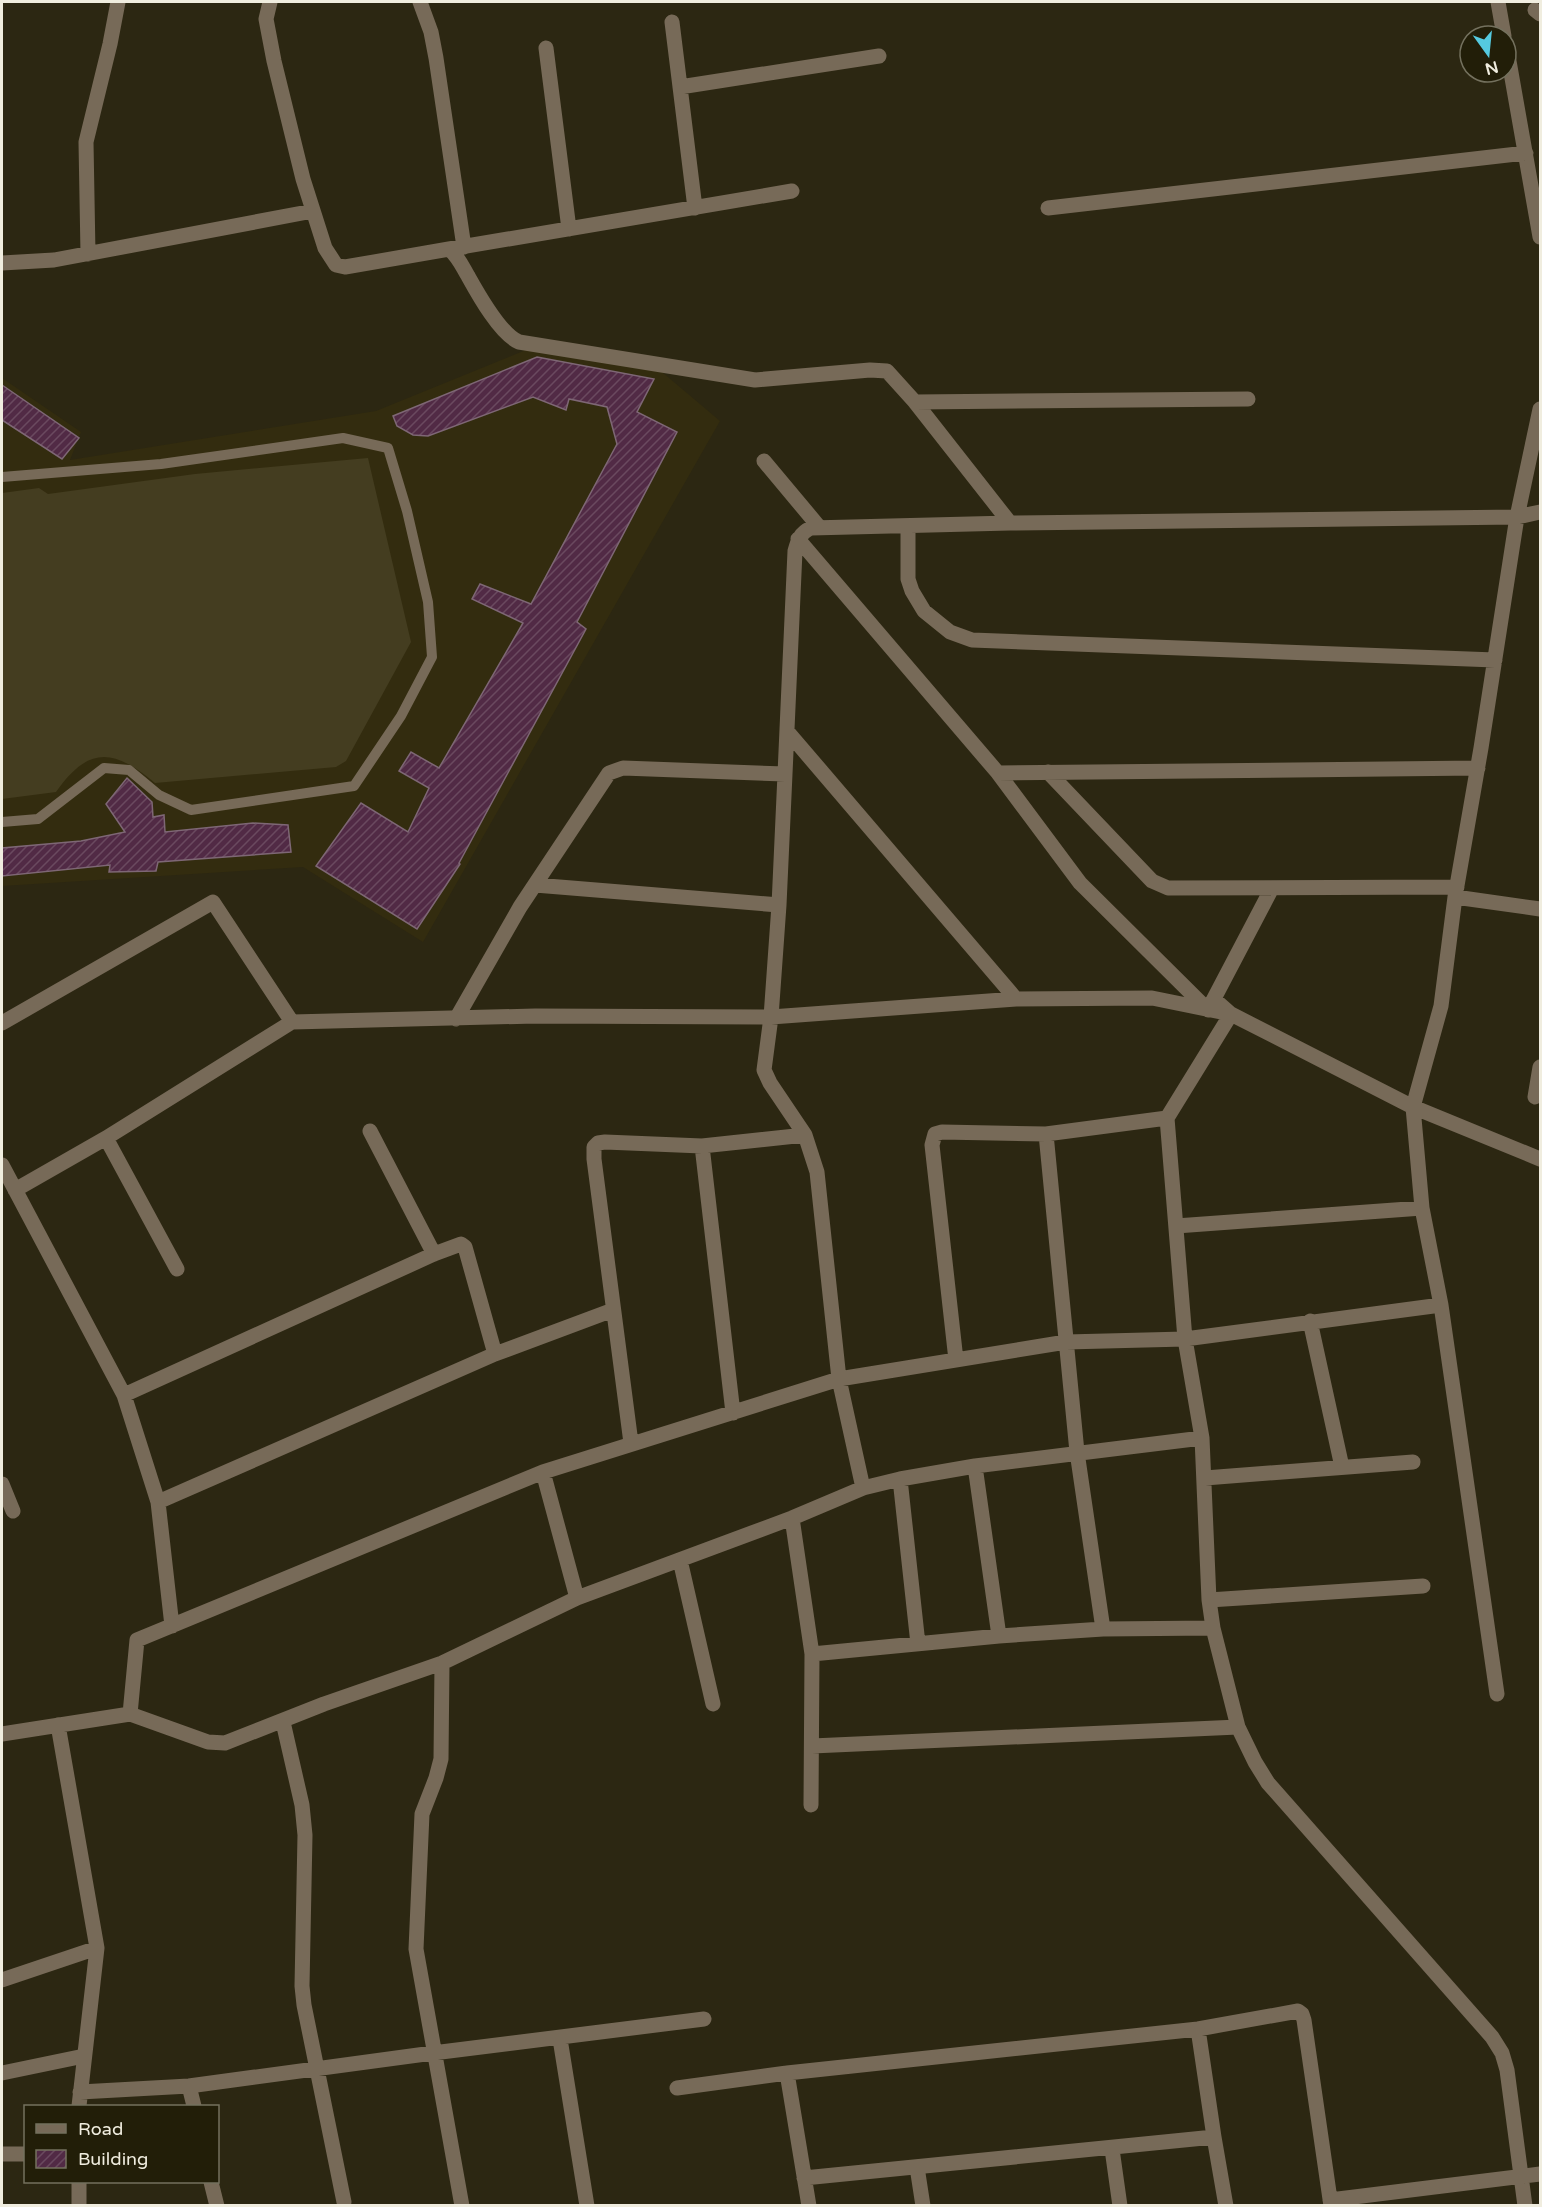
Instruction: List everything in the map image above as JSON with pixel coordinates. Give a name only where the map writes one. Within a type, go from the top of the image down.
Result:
[{"type":"street","points":[[88,254],[86,142],[118,2]]},
{"type":"street","points":[[270,2],[266,19],[303,179],[325,248],[336,265],[345,267],[792,191]]},
{"type":"street","points":[[420,2],[431,32],[436,58],[457,257],[486,306],[509,336],[519,342],[755,380],[881,370],[892,375],[915,402],[1010,523]]},
{"type":"street","points":[[1498,2],[1502,24]]},
{"type":"street","points":[[672,22],[695,208]]},
{"type":"street","points":[[546,48],[569,229]]},
{"type":"street","points":[[680,87],[879,56]]},
{"type":"street","points":[[1513,84],[1540,237]]},
{"type":"street","points":[[1048,208],[1526,153]]},
{"type":"street","points":[[2,263],[45,262],[313,211]]},
{"type":"street","points":[[915,402],[1248,399]]},
{"type":"street","points":[[1497,1694],[1441,1305],[1422,1208],[1413,1107],[1441,1006],[1456,892],[1478,768],[1517,517],[1540,409]]},
{"type":"street","points":[[764,461],[820,528]]},
{"type":"street","points":[[863,1488],[839,1379],[819,1183],[805,1135],[770,1083],[764,1070],[771,1017],[779,905],[795,551],[798,539],[804,531],[811,528],[1010,523],[1517,517],[1540,513]]},
{"type":"street","points":[[908,526],[908,579],[912,591],[924,611],[950,632],[972,640],[1495,660]]},
{"type":"street","points":[[798,539],[1003,773],[1080,883],[1214,1000],[1231,1014],[1413,1107],[1540,1158]]},
{"type":"street","points":[[787,730],[1016,999]]},
{"type":"street","points":[[1003,773],[1478,768]]},
{"type":"street","points":[[456,1019],[535,885],[603,780],[615,769],[785,774]]},
{"type":"street","points":[[1044,772],[1152,880],[1168,888],[1456,892],[1540,909]]},
{"type":"street","points":[[535,885],[779,905]]},
{"type":"street","points":[[1214,1000],[1272,888]]},
{"type":"street","points":[[2,1023],[213,902],[292,1022]]},
{"type":"street","points":[[15,1190],[106,1138],[292,1022],[535,1016],[771,1017],[1016,999],[1214,1000]]},
{"type":"street","points":[[1231,1014],[1167,1118],[1185,1339],[1202,1438],[1209,1600],[1213,1628],[1238,1727],[1247,1748],[1268,1783],[1492,2037],[1502,2053],[1507,2070],[1525,2205]]},
{"type":"street","points":[[1535,1097],[1540,1067]]},
{"type":"street","points":[[956,1360],[934,1134],[942,1132],[1046,1134],[1167,1118]]},
{"type":"street","points":[[370,1131],[434,1254]]},
{"type":"street","points":[[1046,1134],[1077,1452],[1102,1629]]},
{"type":"street","points":[[631,1443],[594,1147],[598,1143],[605,1142],[702,1146],[805,1135]]},
{"type":"street","points":[[106,1138],[177,1269]]},
{"type":"street","points":[[702,1146],[733,1413]]},
{"type":"street","points":[[2,1165],[124,1395],[158,1502],[172,1626]]},
{"type":"street","points":[[1176,1226],[1422,1208]]},
{"type":"street","points":[[124,1395],[434,1254],[463,1244],[495,1354]]},
{"type":"street","points":[[130,1714],[137,1640],[543,1472],[631,1443],[839,1379],[1065,1342],[1185,1339],[1441,1305]]},
{"type":"street","points":[[158,1502],[495,1354],[614,1310]]},
{"type":"street","points":[[1310,1321],[1342,1467]]},
{"type":"street","points":[[2,1734],[130,1714],[217,1744],[234,1741],[324,1704],[442,1663],[577,1598],[792,1518],[863,1488],[975,1466],[1202,1438]]},
{"type":"street","points":[[1205,1478],[1413,1462]]},
{"type":"street","points":[[975,1466],[999,1636]]},
{"type":"street","points":[[543,1472],[577,1598]]},
{"type":"street","points":[[900,1479],[918,1644]]},
{"type":"street","points":[[2,1484],[13,1511]]},
{"type":"street","points":[[792,1518],[812,1654],[812,1805]]},
{"type":"street","points":[[680,1560],[713,1704]]},
{"type":"street","points":[[1209,1600],[1423,1586]]},
{"type":"street","points":[[812,1654],[999,1636],[1102,1629],[1213,1628]]},
{"type":"street","points":[[442,1663],[441,1759],[422,1814],[416,1949],[462,2205]]},
{"type":"street","points":[[283,1722],[304,1823],[306,1847],[302,1986],[344,2202]]},
{"type":"street","points":[[58,1725],[97,1948],[80,2099],[704,2019]]},
{"type":"street","points":[[812,1746],[1238,1727]]},
{"type":"street","points":[[2,1980],[97,1948]]},
{"type":"street","points":[[677,2088],[787,2073],[1198,2029],[1290,2011],[1302,2014],[1331,2203],[1540,2174]]},
{"type":"street","points":[[1198,2029],[1226,2205]]},
{"type":"street","points":[[560,2038],[587,2205]]},
{"type":"street","points":[[2,2073],[84,2056]]},
{"type":"street","points":[[787,2073],[809,2205]]},
{"type":"street","points":[[189,2086],[194,2105]]},
{"type":"street","points":[[804,2178],[1113,2149],[1214,2137]]},
{"type":"street","points":[[1113,2149],[1120,2205]]},
{"type":"street","points":[[2,2154],[24,2154]]},
{"type":"street","points":[[917,2168],[923,2205]]},
{"type":"street","points":[[79,2183],[79,2205]]},
{"type":"street","points":[[212,2183],[217,2205]]},
{"type":"lane","points":[[2,477],[161,464],[343,438],[388,448],[407,511],[428,602],[432,657],[401,716],[354,786],[191,810],[159,795],[129,770],[104,768],[38,819],[2,822]]},
{"type":"shaded area","points":[[531,348],[662,372],[720,421],[423,942],[303,867],[2,886],[2,378],[81,432],[70,460],[376,411]]},
{"type":"shaded area","points":[[368,458],[411,642],[346,761],[336,767],[155,783],[127,763],[102,757],[80,766],[56,792],[2,799],[2,493],[39,488],[48,494],[195,474]]},
{"type":"building","points":[[537,357],[654,379],[637,412],[677,432],[577,622],[586,629],[460,864],[417,929],[316,866],[361,803],[408,832],[429,788],[399,771],[411,752],[439,768],[523,623],[472,599],[480,584],[531,604],[617,444],[607,407],[569,399],[566,410],[533,397],[428,436],[413,435],[397,426],[393,416]]},
{"type":"building","points":[[2,385],[79,438],[62,459],[2,420]]},
{"type":"building","points":[[127,778],[152,802],[153,817],[164,815],[165,832],[253,823],[288,825],[291,852],[158,862],[156,871],[109,872],[110,865],[2,876],[2,848],[81,841],[125,832],[106,804]]}]
